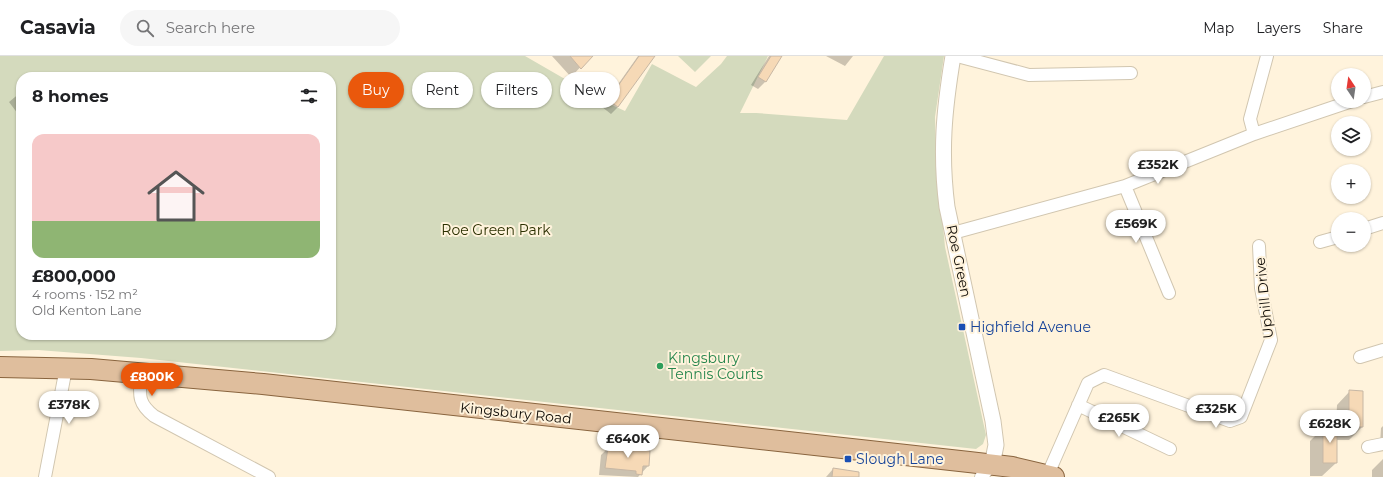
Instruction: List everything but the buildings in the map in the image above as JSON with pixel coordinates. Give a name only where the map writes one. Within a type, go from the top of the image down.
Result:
[{"type":"main road","name":"Kingsbury Road","points":[[0,367],[66,368],[263,384],[987,471],[1051,476]]},
{"type":"street","name":"Roe Green","points":[[953,56],[946,101],[942,153],[945,191],[991,410],[996,445],[987,471]]},
{"type":"street","points":[[957,56],[1029,76],[1131,73]]},
{"type":"street","points":[[1254,134],[1250,119],[1267,56]]},
{"type":"street","points":[[1371,95],[1383,92]]},
{"type":"street","points":[[953,233],[1125,186],[1254,134],[1331,108]]},
{"type":"street","points":[[1125,186],[1169,293]]},
{"type":"street","points":[[1371,227],[1383,223]]},
{"type":"street","points":[[1320,242],[1331,239]]},
{"type":"street","name":"Uphill Drive","points":[[1051,476],[1088,383],[1104,375],[1230,421],[1241,417],[1271,340],[1261,288],[1259,246]]},
{"type":"street","points":[[1360,357],[1383,350]]},
{"type":"street","points":[[45,477],[66,368]]},
{"type":"street","points":[[141,373],[140,399],[145,409],[159,419],[262,476]]},
{"type":"street","points":[[1078,405],[1170,449]]},
{"type":"street","points":[[1368,447],[1383,444]]},
{"type":"green space","name":"Roe Green Park","points":[[0,56],[525,56],[560,76],[560,108],[618,108],[625,111],[652,64],[696,87],[721,64],[727,56],[768,56],[740,113],[847,120],[884,56],[944,56],[935,117],[936,153],[945,247],[986,435],[983,444],[976,449],[141,358],[38,350],[0,351]]},
{"type":"green space","points":[[678,56],[711,56],[695,72]]},
{"type":"place","name":"Highfield Avenue","points":[[962,327]]},
{"type":"place","name":"Kingsbury Tennis Courts","points":[[660,366]]},
{"type":"place","name":"Slough Lane","points":[[848,459]]}]
